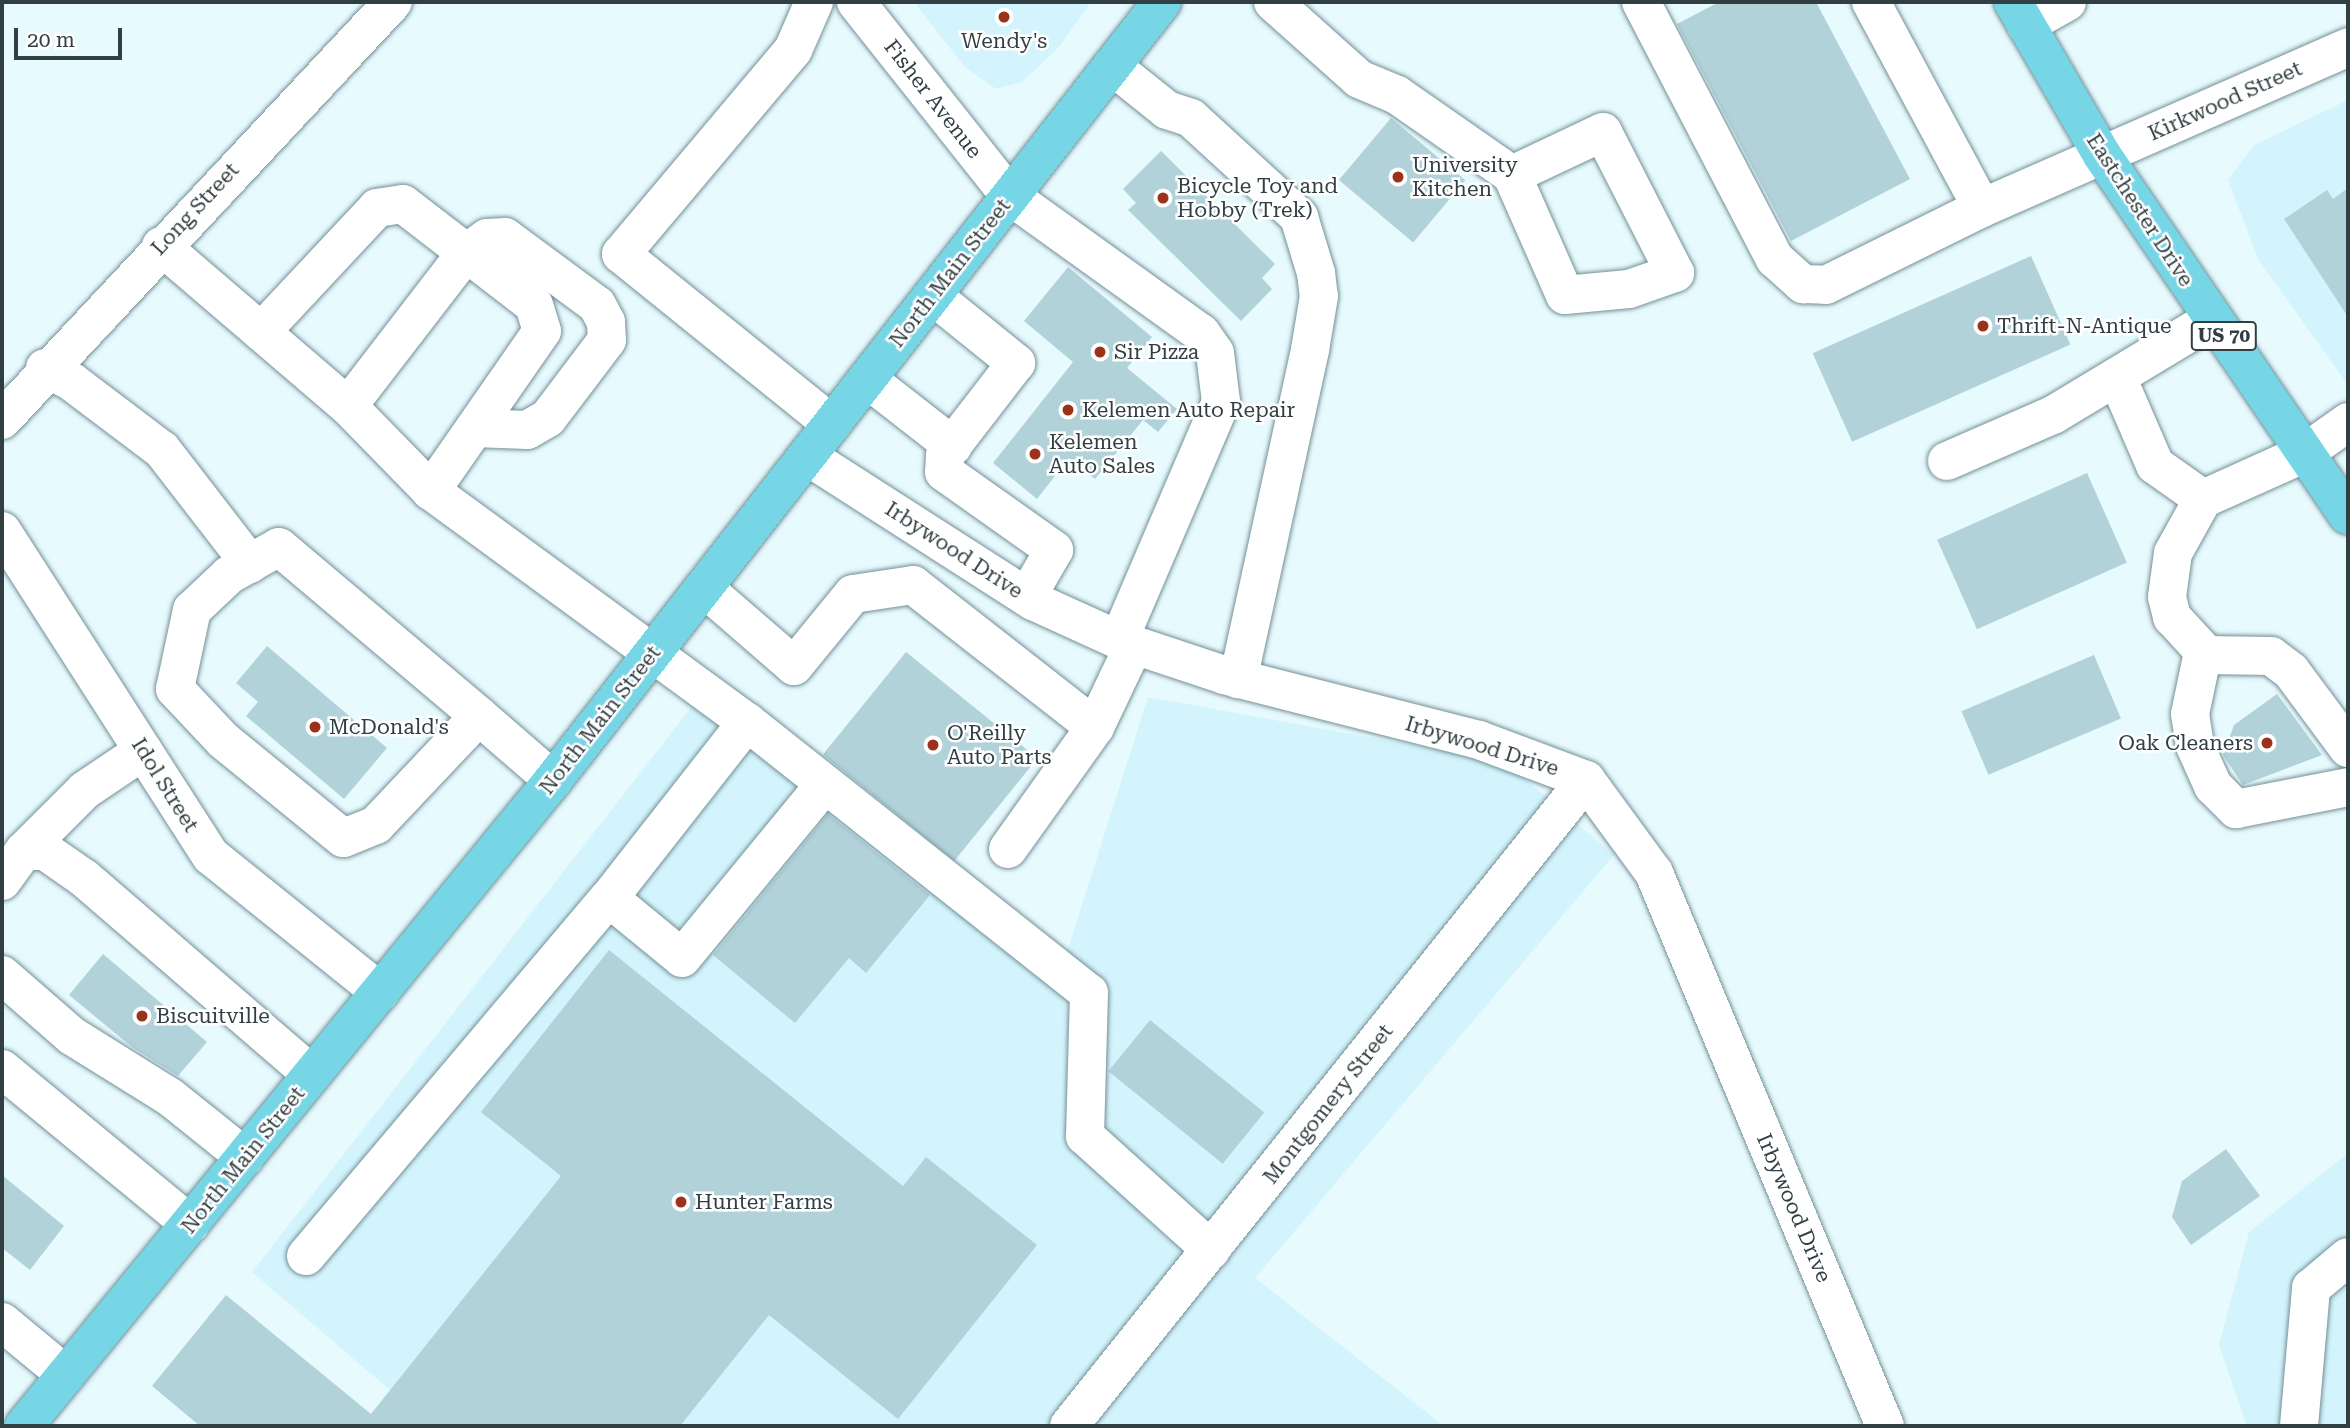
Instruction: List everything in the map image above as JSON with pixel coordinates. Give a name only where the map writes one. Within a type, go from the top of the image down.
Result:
[{"type":"main road","name":"North Main Street","points":[[24,1426],[553,780],[1162,2]]},
{"type":"main road","name":"Eastchester Drive","points":[[2019,13],[2102,155],[2303,454],[2348,515]]},
{"type":"street","name":"Long Street","points":[[2,420],[45,368],[393,2]]},
{"type":"street","points":[[814,2],[793,50],[621,254],[832,424]]},
{"type":"street","name":"Fisher Avenue","points":[[856,2],[1010,196],[1201,333],[1215,353],[1222,377],[1221,402],[1095,727],[1008,849]]},
{"type":"street","points":[[1273,2],[1360,79],[1396,95],[1512,175],[1565,295],[1629,289],[1675,273],[1603,132],[1512,175]]},
{"type":"street","name":"Kirkwood Street","points":[[1641,2],[1775,259],[1803,284],[1826,285],[1982,208],[2348,47]]},
{"type":"street","points":[[1871,2],[1982,208]]},
{"type":"street","points":[[2019,13],[2067,2]]},
{"type":"street","points":[[1112,66],[1167,110],[1191,118],[1299,217],[1316,274],[1320,296],[1310,350],[1238,679]]},
{"type":"street","points":[[261,332],[377,208],[403,204],[534,305],[542,331],[431,491]]},
{"type":"street","points":[[348,406],[465,254],[487,238],[505,237],[597,305],[606,322],[607,340],[548,418],[527,430],[475,428]]},
{"type":"street","points":[[161,246],[348,406],[431,491],[747,722],[1089,993],[1085,1136],[1211,1251]]},
{"type":"street","points":[[911,523],[948,459],[1016,363],[933,296]]},
{"type":"street","points":[[1947,461],[2053,415],[2212,319]]},
{"type":"street","points":[[45,368],[72,382],[162,450],[250,564]]},
{"type":"street","points":[[2117,377],[2155,465],[2203,499]]},
{"type":"street","points":[[867,379],[948,459],[1054,550],[1027,597]]},
{"type":"street","points":[[2348,422],[2303,454],[2203,499],[2173,553],[2167,597],[2172,618],[2203,652],[2226,659],[2271,656],[2291,671],[2348,748]]},
{"type":"street","name":"Irbywood Drive","points":[[807,456],[1027,597],[1127,643],[1238,679],[1479,740],[1586,780],[1654,873],[1885,1426]]},
{"type":"street","name":"Idol Street","points":[[2,531],[211,856],[380,992]]},
{"type":"street","points":[[122,718],[175,689],[192,610],[250,564],[279,547],[553,780]]},
{"type":"street","points":[[704,588],[794,666],[853,594],[913,584],[1095,727]]},
{"type":"street","points":[[2203,652],[2190,714],[2195,746],[2213,786],[2236,809],[2348,787]]},
{"type":"street","points":[[175,689],[223,740],[343,838],[376,825],[478,716]]},
{"type":"street","points":[[306,1256],[609,898],[747,722]]},
{"type":"street","points":[[2,881],[24,851],[85,790],[143,751]]},
{"type":"street","name":"Montgomery Street","points":[[1069,1426],[1586,780]]},
{"type":"street","points":[[609,898],[682,958],[825,784]]},
{"type":"street","points":[[24,851],[45,851],[84,878],[312,1075]]},
{"type":"street","points":[[2,975],[72,1036],[170,1097],[245,1157]]},
{"type":"street","points":[[2,1069],[190,1224]]},
{"type":"street","points":[[2299,1426],[2311,1288],[2348,1257]]},
{"type":"street","points":[[2,1322],[66,1375]]},
{"type":"shaded area","points":[[914,2],[1091,2],[1059,47],[1022,82],[996,89],[964,66]]},
{"type":"shaded area","points":[[2348,100],[2348,385],[2258,259],[2228,180],[2254,145]]},
{"type":"shaded area","points":[[714,678],[1067,952],[1148,697],[1505,762],[1614,855],[1255,1278],[1444,1426],[432,1426],[252,1272]]},
{"type":"shaded area","points":[[2348,1153],[2348,1426],[2247,1426],[2219,1345],[2249,1232]]},
{"type":"building","points":[[1719,2],[1816,2],[1910,179],[1791,241],[1677,24]]},
{"type":"building","points":[[1391,118],[1465,180],[1413,242],[1339,180]]},
{"type":"building","points":[[1161,151],[1275,264],[1262,278],[1272,289],[1241,321],[1128,210],[1136,203],[1123,189]]},
{"type":"building","points":[[2348,188],[2348,317],[2284,219],[2327,190],[2333,199]]},
{"type":"building","points":[[2031,256],[2070,345],[1852,442],[1813,353]]},
{"type":"building","points":[[1068,267],[1152,337],[1127,368],[1177,409],[1158,432],[1143,420],[1095,479],[1069,458],[1037,499],[993,463],[1073,362],[1024,321]]},
{"type":"building","points":[[2087,473],[2127,563],[1977,629],[1937,540]]},
{"type":"building","points":[[267,646],[387,748],[344,799],[246,716],[258,702],[236,683]]},
{"type":"building","points":[[906,652],[1037,758],[954,861],[823,755]]},
{"type":"building","points":[[2094,655],[2121,719],[1988,775],[1961,711]]},
{"type":"building","points":[[2277,694],[2322,755],[2243,785],[2223,755],[2234,725]]},
{"type":"building","points":[[828,814],[930,895],[866,973],[849,958],[795,1023],[713,955]]},
{"type":"building","name":"Hunter Farms","points":[[609,950],[903,1186],[926,1157],[1037,1245],[898,1419],[769,1315],[680,1426],[200,1426],[152,1386],[226,1295],[371,1414],[561,1176],[481,1112]]},
{"type":"building","points":[[103,954],[207,1042],[178,1076],[132,1047],[69,995]]},
{"type":"building","points":[[1150,1020],[1264,1113],[1223,1164],[1108,1071]]},
{"type":"building","points":[[2226,1149],[2260,1196],[2191,1245],[2172,1217],[2182,1181]]},
{"type":"building","points":[[2,1175],[64,1226],[30,1270],[2,1248]]},
{"type":"place","name":"Wendy's","points":[[1004,17]]},
{"type":"place","name":"University Kitchen","points":[[1398,177]]},
{"type":"place","name":"Bicycle Toy and Hobby (Trek)","points":[[1163,198]]},
{"type":"place","name":"Thrift-N-Antique","points":[[1983,326]]},
{"type":"place","name":"Sir Pizza","points":[[1100,352]]},
{"type":"place","name":"Kelemen Auto Repair","points":[[1068,410]]},
{"type":"place","name":"Kelemen Auto Sales","points":[[1035,454]]},
{"type":"place","name":"McDonald's","points":[[315,727]]},
{"type":"place","name":"Oak Cleaners","points":[[2267,743]]},
{"type":"place","name":"O'Reilly Auto Parts","points":[[933,745]]},
{"type":"place","name":"Biscuitville","points":[[142,1016]]},
{"type":"place","name":"Hunter Farms","points":[[681,1202]]}]
